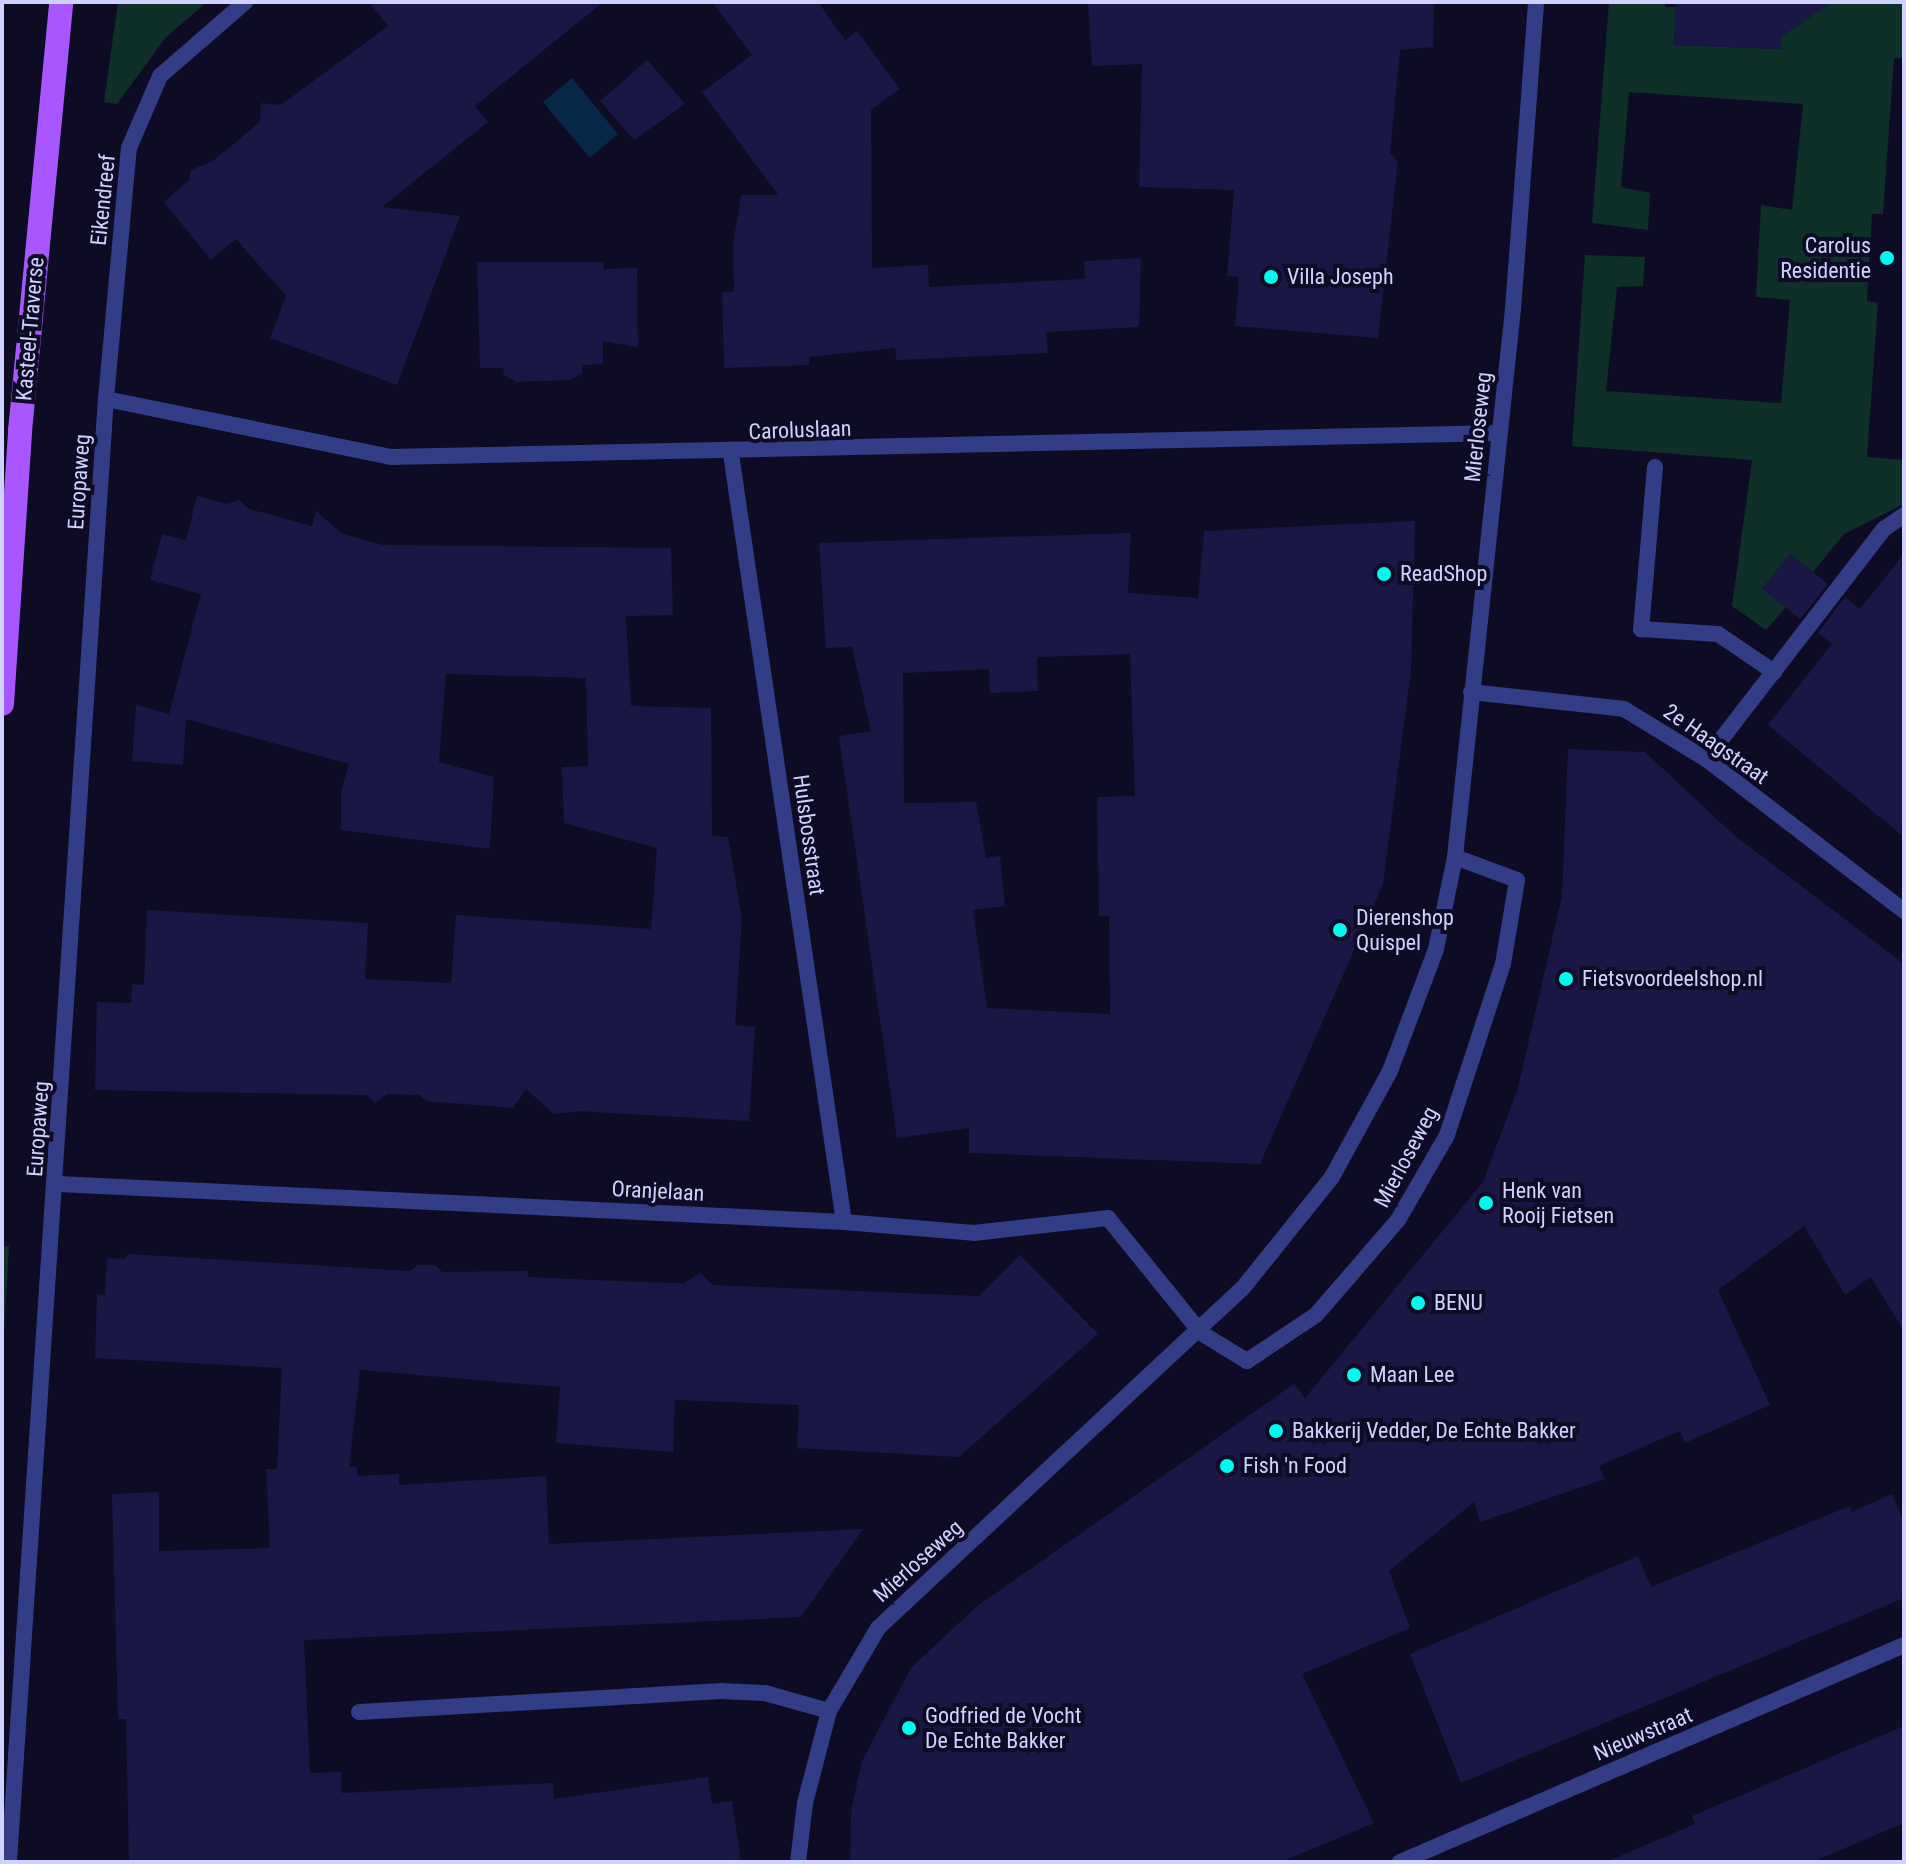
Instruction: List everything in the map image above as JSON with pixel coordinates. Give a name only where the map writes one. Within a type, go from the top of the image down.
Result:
[{"type":"main road","name":"Kasteel-Traverse","points":[[2,704],[20,431],[61,2]]},
{"type":"street","name":"Eikendreef","points":[[106,399],[129,148],[160,76],[245,2]]},
{"type":"street","name":"Mierloseweg","points":[[798,1862],[805,1803],[829,1711],[878,1628],[1201,1333],[1332,1177],[1390,1071],[1436,949],[1455,857],[1500,433],[1536,2]]},
{"type":"street","name":"Caroluslaan","points":[[106,399],[391,457],[731,454],[1500,433]]},
{"type":"street","name":"Europaweg","points":[[9,1862],[57,1184],[106,399]]},
{"type":"street","name":"Hulsbosstraat","points":[[731,454],[844,1222]]},
{"type":"street","points":[[1655,467],[1641,629],[1718,634],[1774,672]]},
{"type":"street","points":[[1706,759],[1884,529],[1904,515]]},
{"type":"street","name":"2e Haagstraat","points":[[1471,692],[1624,709],[1706,759],[1904,911]]},
{"type":"street","name":"Mierloseweg","points":[[1201,1333],[1247,1361],[1316,1315],[1398,1220],[1447,1135],[1503,964],[1517,880],[1455,857]]},
{"type":"street","name":"Oranjelaan","points":[[57,1184],[844,1222],[974,1233],[1108,1218],[1201,1333]]},
{"type":"street","name":"Nieuwstraat","points":[[1400,1862],[1425,1857],[1904,1645]]},
{"type":"street","points":[[359,1712],[721,1691],[765,1693],[829,1711]]},
{"type":"green space","points":[[118,2],[207,2],[166,37],[117,104],[104,102]]},
{"type":"green space","points":[[1609,2],[1665,2],[1665,7],[1676,7],[1674,45],[1780,49],[1782,35],[1803,22],[1817,2],[1904,2],[1904,58],[1894,58],[1883,214],[1872,214],[1867,301],[1878,303],[1867,457],[1904,460],[1904,504],[1844,534],[1813,572],[1790,554],[1763,588],[1786,607],[1766,630],[1732,606],[1752,460],[1572,446],[1585,255],[1645,257],[1643,286],[1617,287],[1606,391],[1781,403],[1790,300],[1756,297],[1761,205],[1792,210],[1803,104],[1629,92],[1621,187],[1650,193],[1648,230],[1592,223]]},
{"type":"green space","points":[[2,1246],[9,1246],[2,1369]]},
{"type":"water","points":[[572,78],[618,134],[590,158],[543,102]]},
{"type":"building","points":[[369,2],[603,2],[475,106],[488,122],[382,207],[460,216],[397,385],[270,338],[286,296],[236,239],[211,260],[164,202],[189,180],[191,170],[213,161],[260,122],[261,103],[281,105],[388,26]]},
{"type":"building","points":[[712,2],[818,2],[845,40],[857,31],[900,89],[871,110],[872,268],[928,265],[929,287],[1085,279],[1084,261],[1141,258],[1139,327],[1046,332],[1048,353],[896,360],[895,348],[809,357],[809,365],[724,368],[722,292],[734,292],[733,244],[741,195],[778,195],[702,92],[752,55]]},
{"type":"building","points":[[1088,2],[1434,2],[1433,47],[1400,50],[1390,153],[1398,162],[1378,338],[1235,326],[1239,277],[1227,276],[1234,190],[1139,187],[1142,64],[1092,66]]},
{"type":"building","points":[[1676,2],[1833,2],[1782,36],[1781,49],[1674,45]]},
{"type":"building","points":[[647,60],[685,104],[634,140],[600,101]]},
{"type":"building","points":[[477,262],[603,262],[604,269],[637,268],[638,347],[603,341],[603,364],[582,365],[582,374],[570,380],[516,382],[504,375],[503,368],[480,368]]},
{"type":"building","points":[[197,496],[227,504],[239,500],[249,509],[312,526],[316,511],[343,534],[383,545],[671,548],[673,615],[626,616],[631,706],[711,708],[712,836],[728,837],[742,919],[735,1025],[755,1027],[749,1121],[578,1111],[554,1114],[526,1089],[513,1108],[426,1101],[419,1095],[387,1094],[375,1103],[367,1095],[95,1090],[97,1002],[131,1003],[132,984],[144,985],[147,910],[368,923],[365,979],[451,983],[456,915],[651,929],[657,848],[564,823],[562,767],[588,766],[586,678],[446,674],[439,762],[494,777],[490,849],[341,830],[341,792],[349,764],[186,719],[183,765],[132,761],[136,705],[169,714],[201,594],[150,580],[162,534],[186,540]]},
{"type":"building","points":[[1415,521],[1411,671],[1383,884],[1260,1164],[969,1153],[969,1128],[897,1138],[839,736],[871,731],[852,647],[826,648],[819,543],[1131,533],[1128,593],[1198,598],[1204,531]],"holes":[[[1130,654],[1135,796],[1097,797],[1099,916],[1109,916],[1110,1014],[987,1008],[973,910],[1005,906],[1000,856],[986,858],[976,802],[904,803],[903,673],[989,669],[990,693],[1038,691],[1037,657]]]},
{"type":"building","points":[[1790,554],[1828,584],[1800,619],[1762,589]]},
{"type":"building","points":[[1904,554],[1904,837],[1768,725],[1832,644],[1818,633],[1845,597],[1860,609]]},
{"type":"building","points":[[1568,749],[1645,752],[1734,835],[1904,964],[1904,1331],[1871,1277],[1845,1295],[1804,1226],[1718,1290],[1770,1405],[1685,1443],[1680,1431],[1599,1466],[1605,1479],[1480,1522],[1474,1502],[1389,1571],[1410,1628],[1302,1674],[1374,1823],[1281,1862],[850,1862],[851,1812],[862,1761],[911,1668],[976,1607],[1294,1384],[1305,1398],[1483,1182],[1518,1088],[1562,896]]},
{"type":"building","points":[[128,1254],[410,1271],[417,1265],[435,1265],[442,1272],[528,1271],[528,1277],[638,1282],[684,1283],[700,1273],[713,1285],[979,1296],[1020,1255],[1098,1334],[959,1457],[797,1448],[799,1405],[675,1400],[673,1452],[556,1443],[560,1387],[360,1370],[349,1467],[357,1467],[357,1476],[399,1474],[399,1485],[546,1476],[549,1544],[863,1529],[801,1617],[304,1640],[310,1773],[341,1772],[342,1793],[553,1783],[554,1799],[708,1777],[712,1804],[732,1801],[741,1862],[129,1862],[126,1719],[118,1719],[112,1494],[159,1492],[159,1551],[270,1548],[266,1469],[277,1469],[282,1368],[95,1358],[97,1294],[105,1295],[107,1258],[124,1259]]},
{"type":"building","points":[[1892,1494],[1904,1523],[1904,1598],[1461,1783],[1410,1654],[1638,1556],[1651,1587],[1850,1506],[1852,1512]]},
{"type":"building","points":[[1904,1726],[1904,1823],[1812,1862],[1606,1862],[1695,1824],[1692,1816]]},
{"type":"place","name":"Carolus Residentie","points":[[1887,258]]},
{"type":"place","name":"Villa Joseph","points":[[1271,277]]},
{"type":"place","name":"ReadShop","points":[[1384,574]]},
{"type":"place","name":"Dierenshop Quispel","points":[[1340,930]]},
{"type":"place","name":"Fietsvoordeelshop.nl","points":[[1566,979]]},
{"type":"place","name":"Henk van Rooij Fietsen","points":[[1486,1203]]},
{"type":"place","name":"BENU","points":[[1418,1303]]},
{"type":"place","name":"Maan Lee","points":[[1354,1375]]},
{"type":"place","name":"Bakkerij Vedder, De Echte Bakker","points":[[1276,1431]]},
{"type":"place","name":"Fish 'n Food","points":[[1227,1466]]},
{"type":"place","name":"Godfried de Vocht De Echte Bakker","points":[[909,1728]]}]
